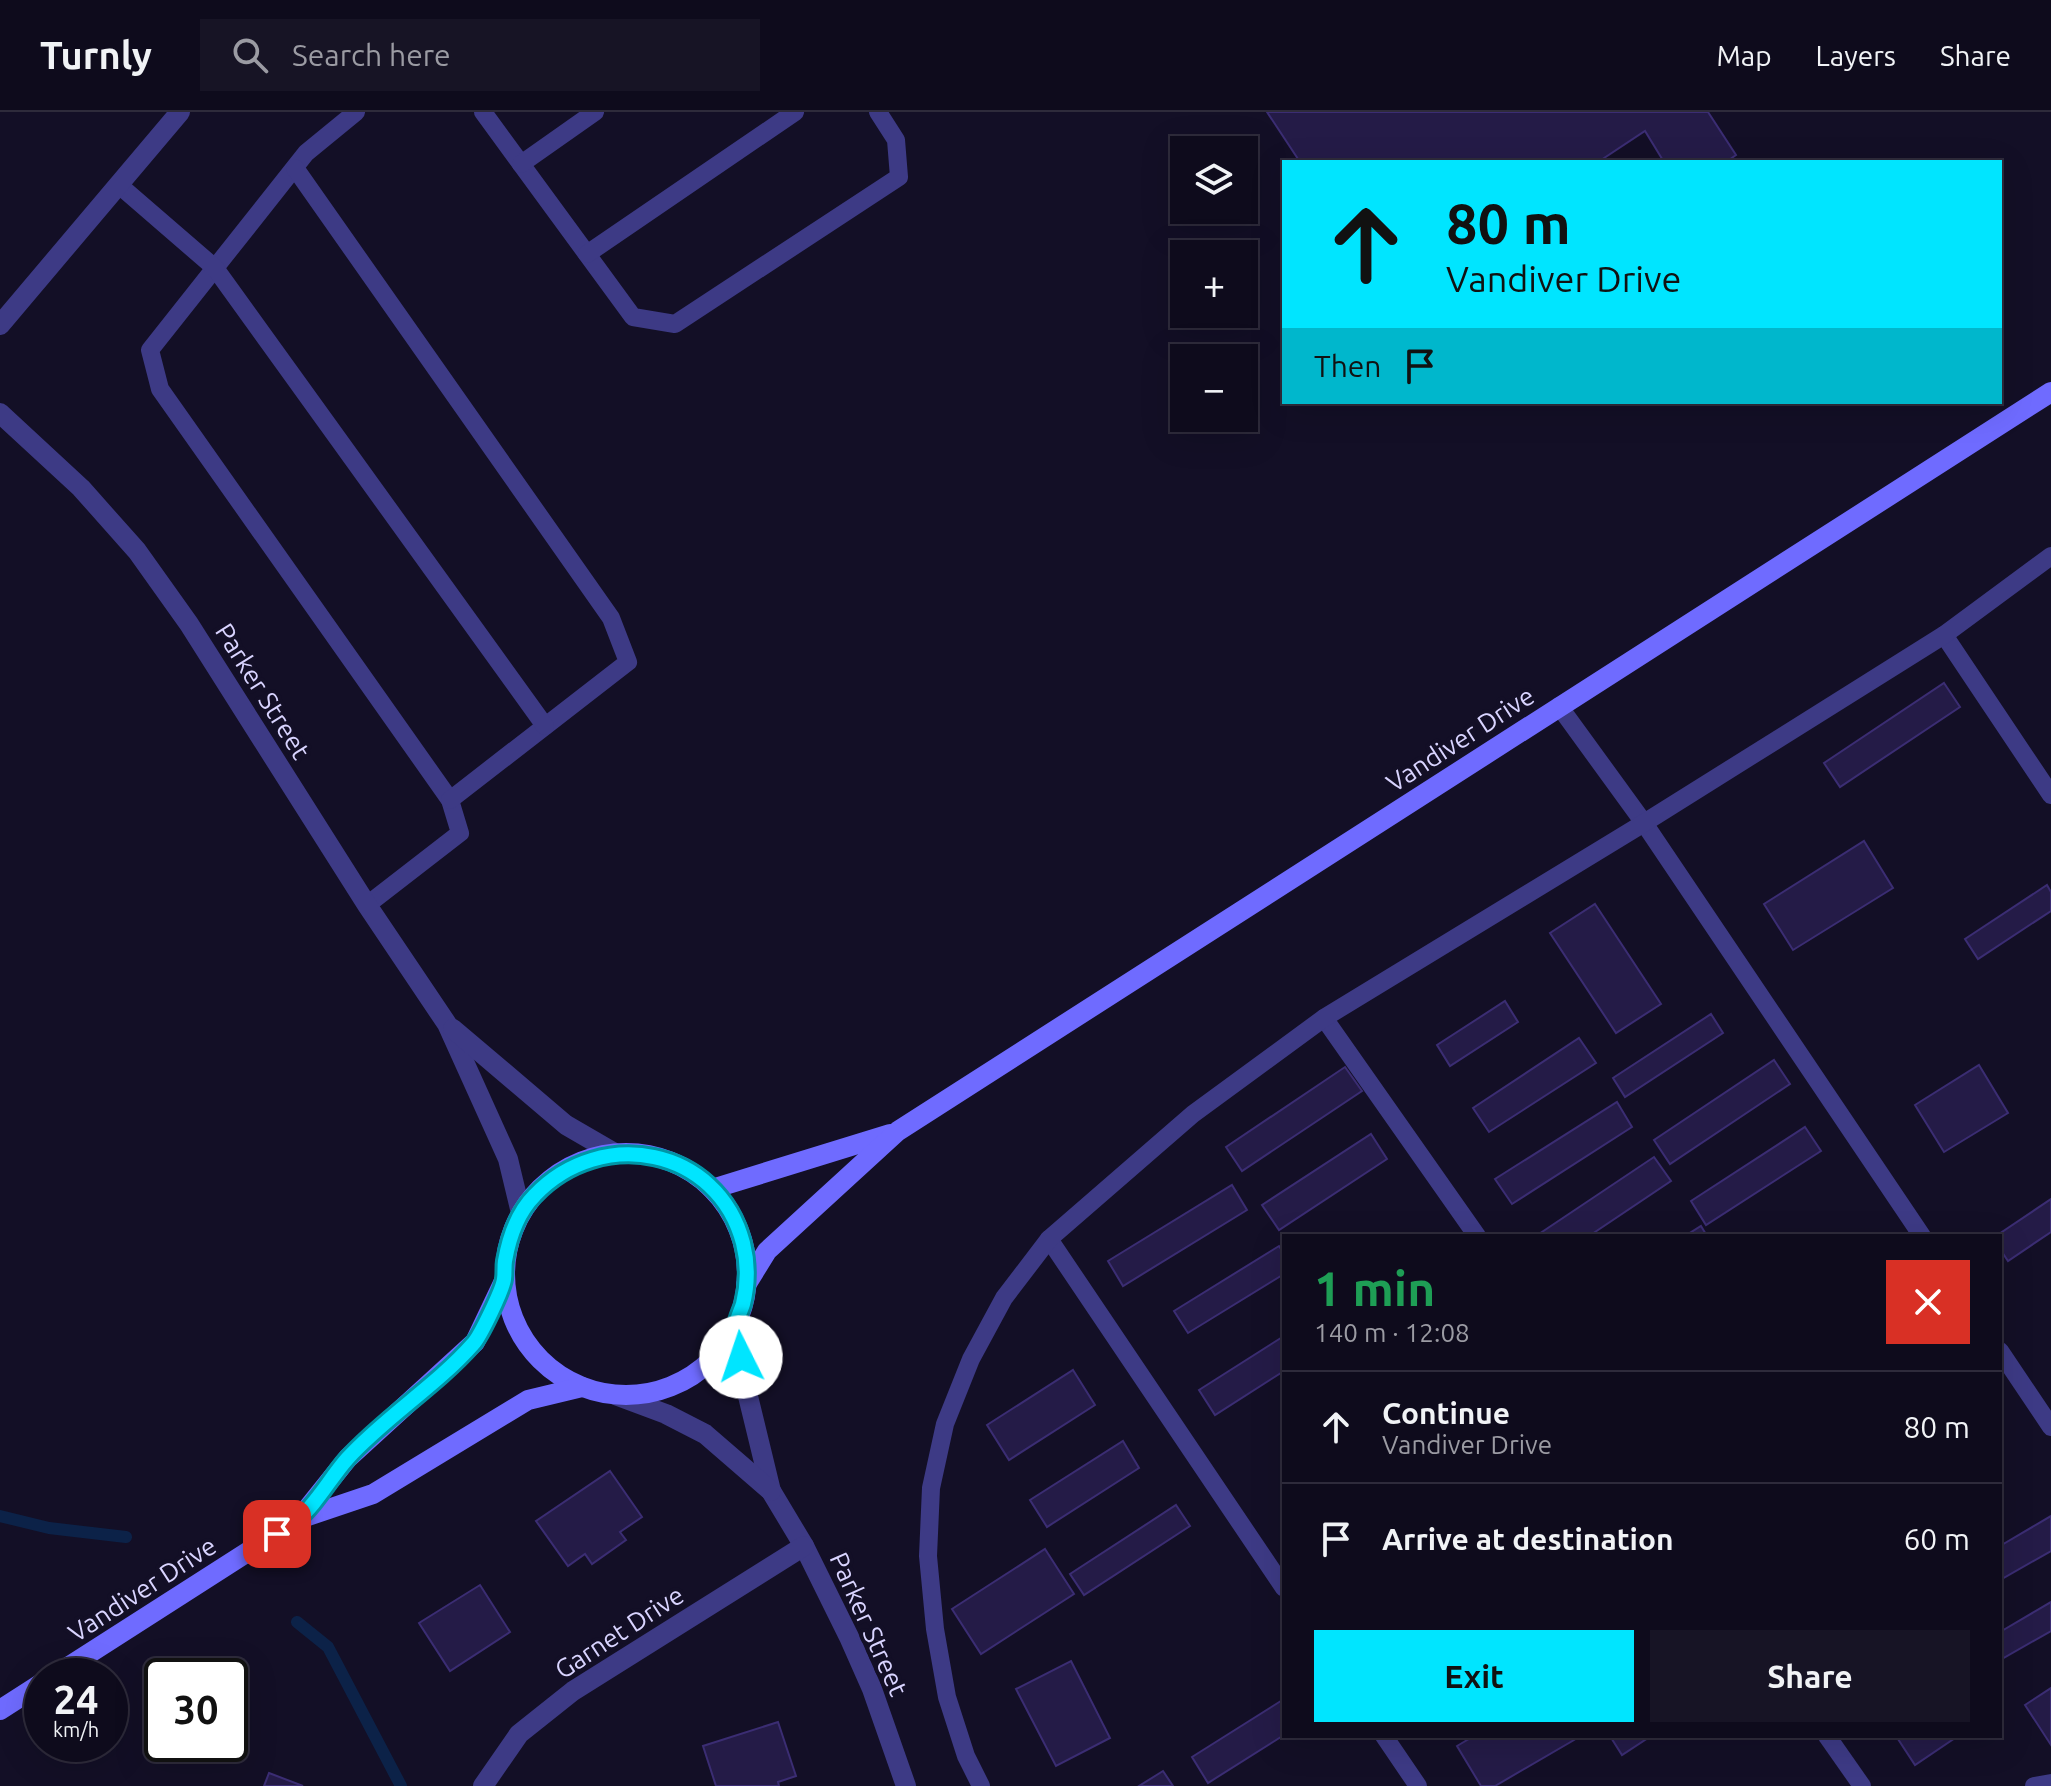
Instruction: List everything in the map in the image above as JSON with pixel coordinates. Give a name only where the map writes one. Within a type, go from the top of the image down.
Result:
[{"type":"main road","name":"Vandiver Drive","points":[[746,1285],[767,1251],[898,1131],[2051,392]]},
{"type":"main road","name":"Vandiver Drive","points":[[712,1189],[898,1131]]},
{"type":"main road","points":[[616,1154],[637,1154],[668,1161],[696,1175],[712,1189],[736,1223],[743,1243],[746,1285],[743,1306],[735,1325],[711,1360],[677,1384],[636,1395],[615,1395],[582,1387],[556,1374],[540,1361],[512,1316],[504,1281],[508,1247],[521,1213],[531,1198],[576,1164],[616,1154]]},
{"type":"main road","name":"Vandiver Drive","points":[[299,1519],[348,1458],[475,1342],[504,1281]]},
{"type":"main road","name":"Vandiver Drive","points":[[82,1658],[299,1519],[373,1494],[528,1400],[582,1387]]},
{"type":"main road","points":[[0,1710],[24,1695]]},
{"type":"street","points":[[0,325],[180,112]]},
{"type":"street","name":"Parker Street","points":[[0,413],[81,488],[137,551],[189,624],[367,905],[447,1024],[508,1159],[521,1213]]},
{"type":"street","name":"Parker Street","points":[[447,1024],[566,1125],[616,1154]]},
{"type":"street","name":"Parker Street","points":[[735,1325],[746,1388],[771,1491],[804,1546],[872,1689],[906,1786]]},
{"type":"street","name":"Parker Street","points":[[615,1395],[666,1414],[705,1434],[771,1491]]},
{"type":"street","name":"Garnet Drive","points":[[483,1786],[519,1734],[573,1691],[804,1546]]},
{"type":"lane","points":[[356,112],[306,153],[150,350],[160,389],[450,800],[460,833],[367,905]]},
{"type":"lane","points":[[483,112],[633,317],[675,324],[899,177],[896,140],[878,112]]},
{"type":"lane","points":[[521,164],[595,112]]},
{"type":"lane","points":[[587,254],[795,112]]},
{"type":"lane","points":[[295,168],[611,618],[628,662],[450,800]]},
{"type":"lane","points":[[119,185],[215,268],[545,726]]},
{"type":"lane","points":[[981,1786],[966,1756],[947,1697],[935,1629],[928,1556],[931,1488],[945,1424],[971,1359],[1004,1298],[1049,1239],[1193,1114],[1324,1018],[1944,635],[2051,556]]},
{"type":"lane","points":[[1944,635],[2051,795]]},
{"type":"lane","points":[[1559,706],[1644,823],[1921,1234]]},
{"type":"lane","points":[[1324,1018],[1476,1234]]},
{"type":"lane","points":[[1049,1239],[1282,1585]]},
{"type":"lane","points":[[2002,1354],[2051,1427]]},
{"type":"lane","points":[[1385,1738],[1418,1786]]},
{"type":"lane","points":[[1828,1738],[1862,1786]]},
{"type":"lane","points":[[2034,1786],[2051,1783]]},
{"type":"building","points":[[1267,112],[1708,112],[1736,155],[1729,160],[1663,160],[1645,131],[1601,160],[1299,160]]},
{"type":"building","points":[[1944,683],[1960,707],[1840,787],[1824,763]]},
{"type":"building","points":[[1864,841],[1893,888],[1793,950],[1764,904]]},
{"type":"building","points":[[2047,885],[2051,892],[2051,911],[1978,959],[1965,939]]},
{"type":"building","points":[[1595,904],[1661,1004],[1616,1033],[1550,933]]},
{"type":"building","points":[[1505,1001],[1518,1022],[1450,1066],[1437,1045]]},
{"type":"building","points":[[1711,1014],[1723,1033],[1625,1097],[1613,1078]]},
{"type":"building","points":[[1579,1038],[1596,1063],[1489,1132],[1473,1108]]},
{"type":"building","points":[[1774,1060],[1790,1084],[1670,1164],[1654,1140]]},
{"type":"building","points":[[1979,1065],[2008,1113],[1944,1152],[1915,1105]]},
{"type":"building","points":[[1345,1067],[1362,1091],[1242,1171],[1226,1147]]},
{"type":"building","points":[[1617,1102],[1632,1127],[1512,1204],[1495,1179]]},
{"type":"building","points":[[1805,1127],[1821,1151],[1706,1225],[1691,1201]]},
{"type":"building","points":[[1371,1134],[1387,1159],[1279,1230],[1262,1205]]},
{"type":"building","points":[[1654,1157],[1671,1181],[1592,1234],[1539,1234]]},
{"type":"building","points":[[1232,1185],[1247,1210],[1123,1286],[1108,1261]]},
{"type":"building","points":[[2051,1199],[2051,1232],[2008,1261],[2002,1252],[2002,1234],[1999,1234]]},
{"type":"building","points":[[1701,1226],[1706,1234],[1688,1234]]},
{"type":"building","points":[[1279,1246],[1282,1251],[1282,1275],[1188,1333],[1174,1311]]},
{"type":"building","points":[[1282,1337],[1282,1372],[1215,1415],[1199,1390]]},
{"type":"building","points":[[1073,1370],[1095,1405],[1009,1460],[987,1425]]},
{"type":"building","points":[[1123,1441],[1139,1468],[1047,1527],[1030,1500]]},
{"type":"building","points":[[610,1471],[642,1517],[620,1532],[626,1540],[592,1564],[585,1554],[568,1566],[536,1521]]},
{"type":"building","points":[[1176,1505],[1190,1526],[1084,1595],[1070,1574]]},
{"type":"building","points":[[2051,1516],[2051,1551],[2002,1579],[2002,1545]]},
{"type":"building","points":[[1045,1549],[1074,1594],[981,1654],[952,1609]]},
{"type":"building","points":[[480,1585],[510,1632],[450,1671],[419,1623]]},
{"type":"building","points":[[2051,1602],[2051,1631],[2002,1659],[2002,1631]]},
{"type":"building","points":[[1071,1661],[1110,1738],[1056,1766],[1016,1689]]},
{"type":"building","points":[[2051,1688],[2051,1745],[2025,1705]]},
{"type":"building","points":[[1282,1700],[1282,1736],[1208,1783],[1192,1757]]},
{"type":"building","points":[[778,1722],[796,1776],[778,1782],[779,1786],[716,1786],[703,1746]]},
{"type":"building","points":[[1471,1738],[1574,1740],[1495,1786],[1481,1786],[1457,1746]]},
{"type":"building","points":[[1611,1738],[1648,1738],[1622,1755]]},
{"type":"building","points":[[1897,1738],[1955,1738],[1915,1765]]},
{"type":"building","points":[[1163,1771],[1173,1786],[1139,1786]]},
{"type":"building","points":[[269,1773],[303,1786],[264,1786]]},
{"type":"waterway","points":[[0,1516],[49,1528],[126,1537]]},
{"type":"waterway","points":[[297,1622],[328,1647],[401,1786]]},
{"type":"route","points":[[277,1534],[299,1519],[348,1458],[475,1342],[504,1281],[508,1247],[521,1213],[544,1186],[576,1164],[616,1154],[658,1158],[696,1175],[726,1205],[743,1243],[746,1264],[743,1306],[735,1325],[741,1357]]}]
